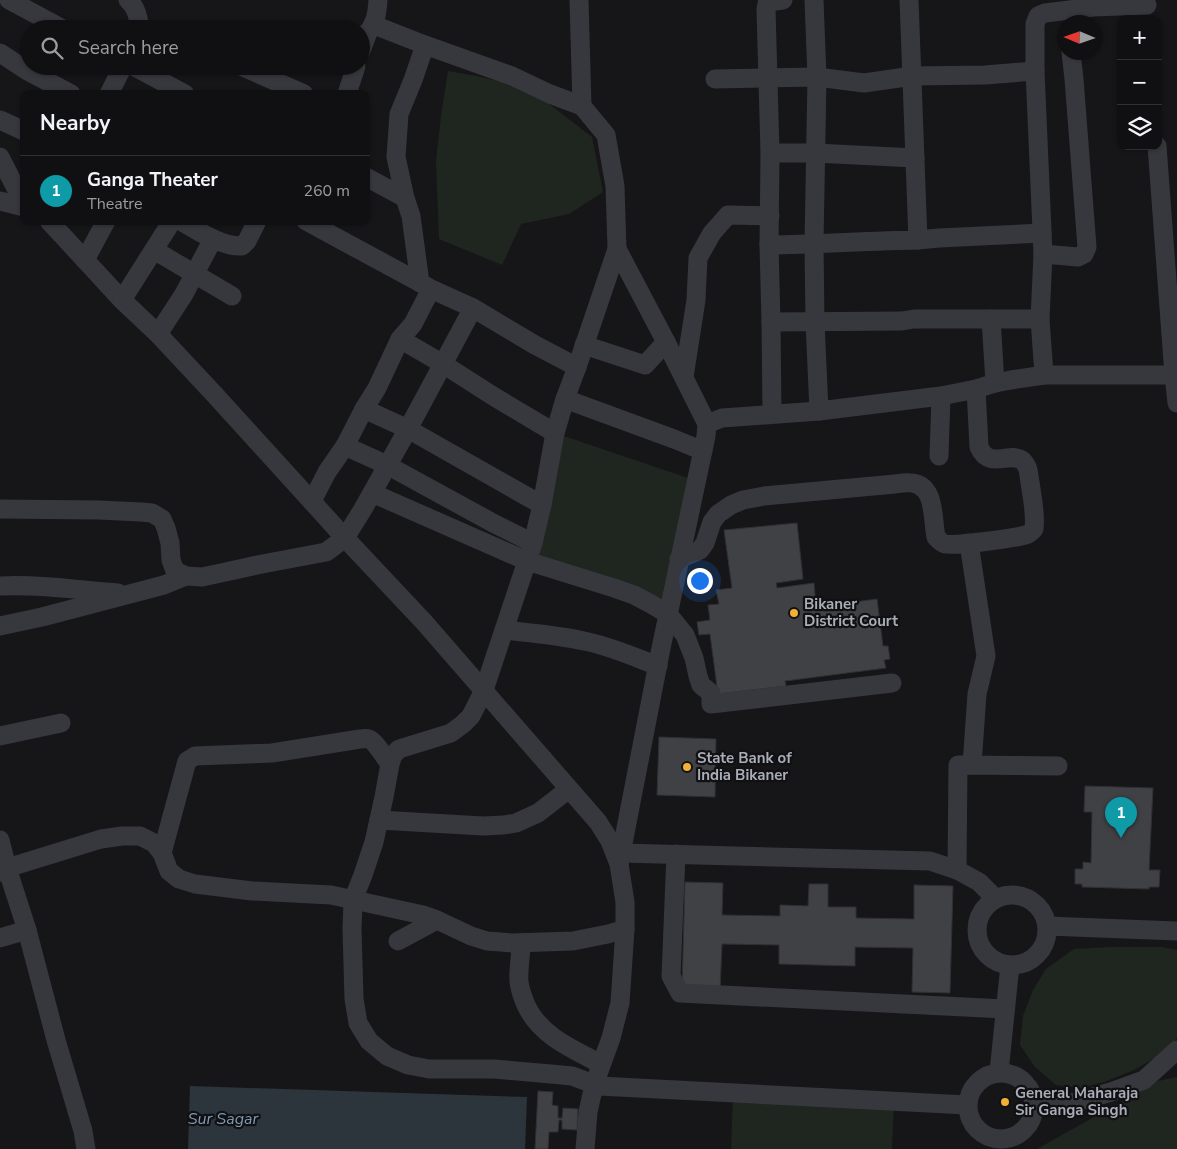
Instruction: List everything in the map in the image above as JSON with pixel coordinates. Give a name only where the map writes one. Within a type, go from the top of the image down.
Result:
[{"type":"street","points":[[10,0],[47,20]]},
{"type":"street","points":[[128,0],[136,8],[139,20]]},
{"type":"street","points":[[370,27],[377,11],[378,0]]},
{"type":"street","points":[[579,0],[582,106]]},
{"type":"street","points":[[772,413],[769,245],[770,153],[766,9],[767,4],[783,0]]},
{"type":"street","points":[[814,0],[817,77],[814,244],[819,411]]},
{"type":"street","points":[[910,0],[918,240]]},
{"type":"street","points":[[1072,15],[1093,7],[1147,8]]},
{"type":"street","points":[[1044,375],[1040,319],[1043,254],[1035,71],[1035,24],[1038,16],[1045,13],[1057,15]]},
{"type":"street","points":[[370,37],[425,45],[512,76],[550,94],[582,106],[606,135],[615,186],[616,249],[565,399],[555,433],[533,543],[484,690],[471,716],[463,724],[451,732],[399,749],[393,756],[390,764],[374,842],[353,900],[354,999],[358,1023],[369,1041],[387,1056],[408,1065],[429,1069],[494,1069],[572,1076],[598,1086],[967,1105]]},
{"type":"street","points":[[312,501],[377,388],[400,339],[413,324],[426,286],[396,157],[398,114],[413,80],[425,45]]},
{"type":"street","points":[[0,53],[20,66]]},
{"type":"street","points":[[1043,254],[1078,257],[1084,254],[1087,247],[1072,60]]},
{"type":"street","points":[[715,79],[817,77],[864,83],[912,76],[1035,71]]},
{"type":"street","points":[[35,75],[64,90]]},
{"type":"street","points":[[111,90],[118,75]]},
{"type":"street","points":[[150,75],[178,90]]},
{"type":"street","points":[[261,75],[295,90]]},
{"type":"street","points":[[348,90],[353,75]]},
{"type":"street","points":[[0,120],[20,129]]},
{"type":"street","points":[[1157,150],[1177,403]]},
{"type":"street","points":[[770,153],[815,152],[915,158]]},
{"type":"street","points":[[0,157],[20,197]]},
{"type":"street","points":[[370,178],[405,198]]},
{"type":"street","points":[[0,201],[20,204]]},
{"type":"street","points":[[684,377],[696,300],[698,258],[712,233],[728,215],[770,216]]},
{"type":"street","points":[[53,225],[122,300],[158,334],[424,622],[598,822],[620,858]]},
{"type":"street","points":[[84,260],[104,225]]},
{"type":"street","points":[[122,300],[170,225]]},
{"type":"street","points":[[188,225],[213,239],[236,246],[242,246],[248,240],[255,225]]},
{"type":"street","points":[[313,225],[426,286],[473,308],[535,345],[577,367]]},
{"type":"street","points":[[769,245],[1042,234]]},
{"type":"street","points":[[158,334],[184,294],[213,239]]},
{"type":"street","points":[[585,1149],[588,1112],[594,1085],[611,1038],[620,1003],[625,902],[620,858],[707,424],[616,249]]},
{"type":"street","points":[[154,250],[232,296]]},
{"type":"street","points":[[0,509],[99,510],[152,513],[162,520],[166,528],[170,543],[171,560],[175,571],[186,576],[202,577],[326,552],[345,538],[408,429],[473,308]]},
{"type":"street","points":[[991,319],[995,384]]},
{"type":"street","points":[[771,322],[1040,319]]},
{"type":"street","points":[[400,339],[555,433]]},
{"type":"street","points":[[584,346],[645,365],[666,342]]},
{"type":"street","points":[[707,424],[722,418],[819,411],[941,396],[1044,375],[1174,363]]},
{"type":"street","points":[[679,559],[700,550],[705,543],[712,522],[730,504],[764,496],[895,484],[911,483],[927,490],[932,501],[936,537],[944,544],[969,543],[1029,534],[1034,529],[1035,520],[1028,468],[1022,460],[1016,458],[994,459],[982,454],[978,447],[976,390]]},
{"type":"street","points":[[939,456],[941,396]]},
{"type":"street","points":[[565,399],[703,451]]},
{"type":"street","points":[[364,409],[408,429],[542,505]]},
{"type":"street","points":[[345,446],[387,465],[533,543]]},
{"type":"street","points":[[372,493],[527,561],[634,595],[668,614],[685,635],[702,685],[711,693],[712,704],[892,683]]},
{"type":"street","points":[[969,543],[986,656],[977,694],[972,765]]},
{"type":"street","points":[[0,626],[42,618],[132,594],[164,585],[186,576]]},
{"type":"street","points":[[0,586],[51,587],[132,594]]},
{"type":"street","points":[[504,630],[586,641],[658,666]]},
{"type":"street","points":[[0,736],[61,723]]},
{"type":"street","points":[[162,853],[187,761],[195,756],[272,752],[370,739],[376,743],[382,755],[390,764]]},
{"type":"street","points":[[957,870],[958,765],[1058,766]]},
{"type":"street","points":[[379,820],[483,826],[504,825],[516,823],[538,813],[569,789]]},
{"type":"street","points":[[4,870],[100,839],[140,836],[154,843],[162,853],[169,871],[179,879],[195,884],[252,891],[331,894],[438,920],[487,941],[522,943],[573,941],[625,929]]},
{"type":"street","points":[[0,840],[4,870],[26,930],[56,1040],[84,1131],[86,1149]]},
{"type":"street","points":[[620,858],[676,854],[930,861],[957,870],[979,882],[996,899]]},
{"type":"street","points":[[676,854],[671,976],[680,993],[1005,1009]]},
{"type":"street","points":[[1007,895],[1018,895],[1029,899],[1038,906],[1044,915],[1047,926],[1046,938],[1042,949],[1033,958],[1022,964],[1010,965],[999,962],[982,948],[978,937],[981,915],[987,906],[996,899],[1007,895]]},
{"type":"street","points":[[398,941],[438,920]]},
{"type":"street","points":[[1047,926],[1177,931]]},
{"type":"street","points":[[0,938],[26,930]]},
{"type":"street","points":[[522,943],[519,982],[529,1011],[540,1027],[554,1038],[601,1064]]},
{"type":"street","points":[[999,1072],[1010,965]]},
{"type":"street","points":[[1034,1108],[1065,1105],[1144,1080],[1177,1050]]},
{"type":"street","points":[[995,1072],[1016,1075],[1028,1084],[1034,1096],[1035,1104],[1029,1124],[1014,1137],[1002,1144],[980,1132],[972,1122],[967,1105],[978,1080],[995,1072]]},
{"type":"shaded area","points":[[448,71],[513,85],[548,103],[592,137],[603,192],[569,214],[521,224],[502,265],[439,239],[436,161]]},
{"type":"shaded area","points":[[555,433],[697,481],[668,614],[527,561]]},
{"type":"shaded area","points":[[1161,947],[1177,950],[1177,1038],[1172,1046],[1155,1058],[1134,1070],[1104,1082],[1081,1088],[1056,1085],[1035,1067],[1020,1045],[1023,1016],[1033,990],[1046,969],[1074,949]]},
{"type":"shaded area","points":[[1177,1077],[1177,1149],[1037,1149],[1158,1081]]},
{"type":"shaded area","points":[[733,1095],[894,1101],[892,1149],[731,1149]]},
{"type":"water","name":"Sur Sagar","points":[[190,1086],[527,1097],[525,1149],[188,1149]]},
{"type":"building","name":"Bikaner District Court","points":[[797,523],[803,579],[776,583],[777,588],[814,583],[816,607],[877,599],[883,646],[888,646],[890,659],[884,660],[886,668],[785,681],[786,686],[718,694],[710,634],[699,635],[697,622],[710,620],[708,605],[719,604],[716,590],[732,588],[724,530]]},
{"type":"building","name":"State Bank of India Bikaner","points":[[659,737],[716,739],[715,797],[657,795]]},
{"type":"building","points":[[1085,786],[1153,788],[1149,870],[1160,870],[1159,887],[1149,887],[1149,889],[1082,887],[1082,884],[1075,884],[1075,869],[1083,869],[1083,862],[1091,863],[1092,812],[1084,812]]},
{"type":"building","points":[[685,882],[723,883],[722,915],[780,916],[780,905],[808,906],[809,884],[828,884],[828,907],[856,907],[856,918],[914,919],[914,885],[953,886],[950,993],[912,992],[913,948],[855,947],[855,966],[779,964],[779,945],[722,944],[720,990],[682,989]]},
{"type":"building","points":[[538,1091],[553,1092],[552,1105],[558,1106],[558,1118],[562,1118],[563,1108],[578,1109],[577,1130],[562,1129],[562,1120],[559,1120],[558,1132],[549,1132],[548,1149],[535,1149]]},
{"type":"place","name":"Bikaner District Court","points":[[794,613]]},
{"type":"place","name":"State Bank of India Bikaner","points":[[687,767]]},
{"type":"place","name":"Ganga Theater","points":[[1121,838]]},
{"type":"place","name":"General Maharaja Sir Ganga Singh","points":[[1005,1102]]}]
